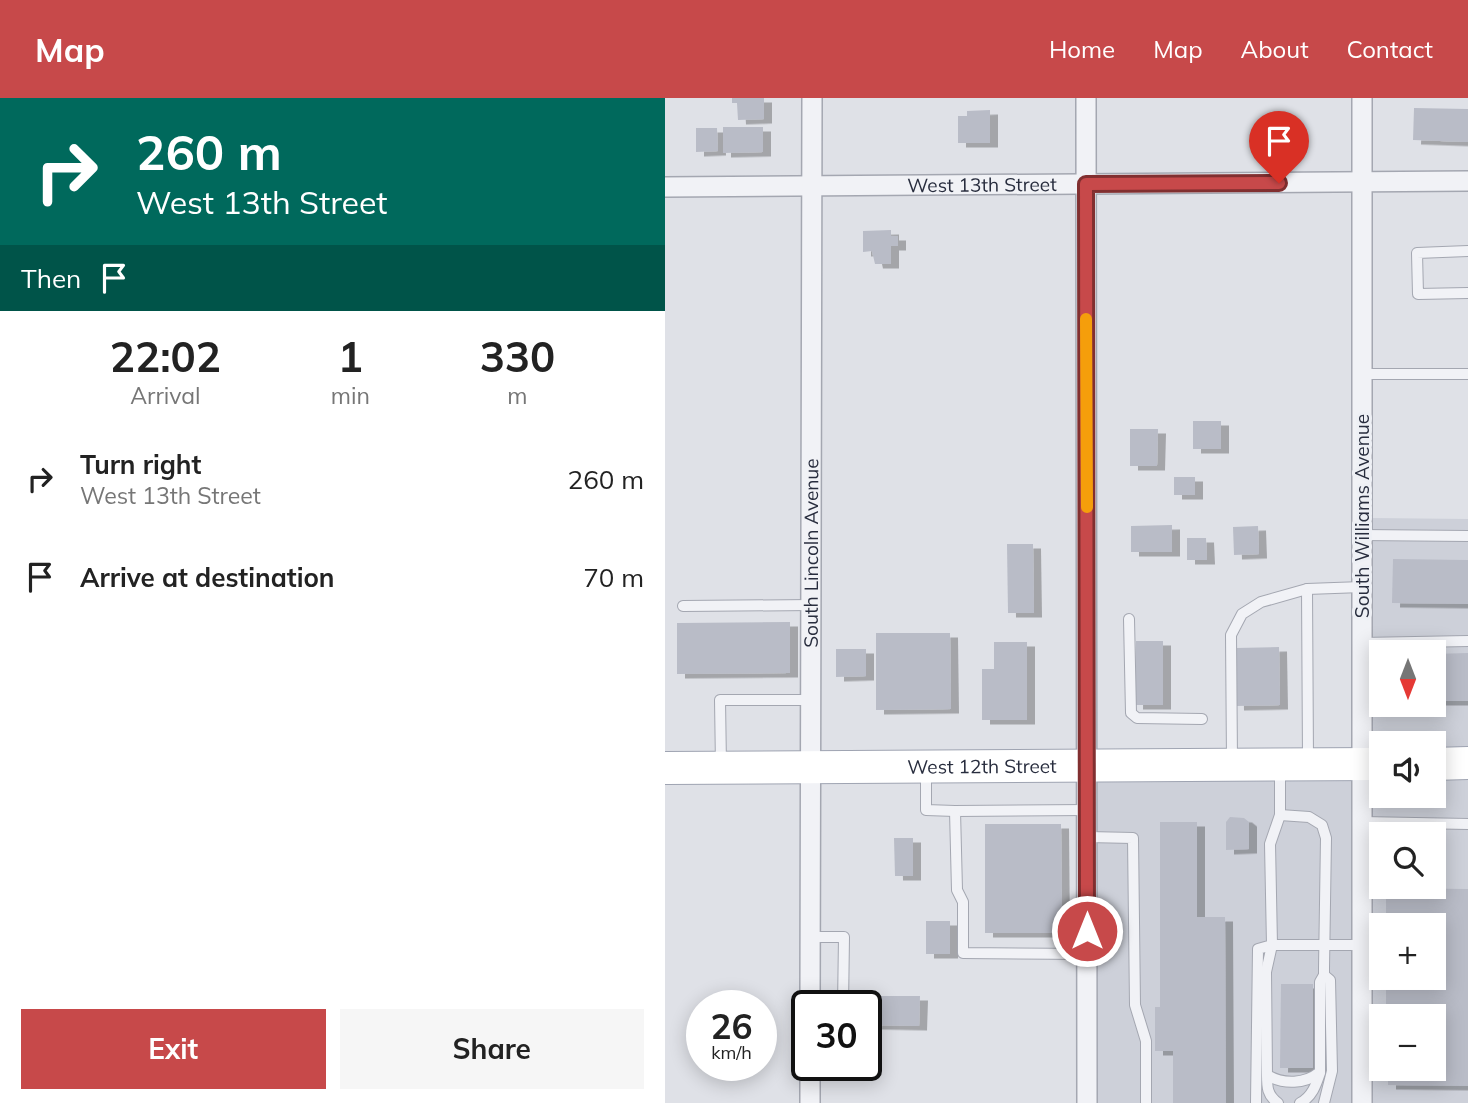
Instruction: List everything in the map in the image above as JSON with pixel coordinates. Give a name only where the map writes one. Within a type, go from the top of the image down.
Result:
[{"type":"main road","points":[[1446,764],[1468,763]]},
{"type":"main road","name":"West 12th Street","points":[[665,768],[1369,764]]},
{"type":"street","name":"South Lincoln Avenue","points":[[810,990],[812,98]]},
{"type":"street","points":[[1086,98],[1087,1103]]},
{"type":"street","name":"South Williams Avenue","points":[[1362,98],[1362,643],[1369,737]]},
{"type":"street","name":"West 13th Street","points":[[665,187],[1468,181]]},
{"type":"street","name":"South Williams Avenue","points":[[1362,1103],[1362,822],[1369,777]]},
{"type":"street","points":[[810,1081],[810,1103]]},
{"type":"lane","points":[[1468,251],[1417,253],[1418,294],[1468,293]]},
{"type":"lane","points":[[1362,374],[1468,374]]},
{"type":"lane","points":[[1362,535],[1468,536]]},
{"type":"lane","points":[[1232,765],[1231,635],[1243,614],[1261,602],[1307,589],[1362,587]]},
{"type":"lane","points":[[1278,1103],[1271,1098],[1267,1090],[1266,972],[1272,945],[1270,844],[1294,764],[1307,589]]},
{"type":"lane","points":[[683,606],[812,605]]},
{"type":"lane","points":[[1129,619],[1131,713],[1137,718],[1202,719]]},
{"type":"lane","points":[[1362,643],[1468,641]]},
{"type":"lane","points":[[721,767],[720,700],[812,700]]},
{"type":"lane","points":[[926,766],[926,810],[1087,810]]},
{"type":"lane","points":[[955,811],[957,890],[963,902],[963,953],[1087,954]]},
{"type":"lane","points":[[1280,816],[1309,817],[1322,825],[1326,838],[1324,975],[1320,982],[1320,1072],[1307,1100],[1300,1103]]},
{"type":"lane","points":[[1362,822],[1468,824]]},
{"type":"lane","points":[[1087,837],[1133,838],[1135,1005],[1146,1041],[1146,1103]]},
{"type":"lane","points":[[811,937],[844,937],[843,990]]},
{"type":"lane","points":[[1256,1103],[1258,949],[1272,945],[1362,945]]},
{"type":"lane","points":[[1324,975],[1330,981],[1332,1071],[1324,1103]]},
{"type":"lane","points":[[1267,1075],[1277,1081],[1299,1081],[1310,1079],[1320,1072]]},
{"type":"shaded area","points":[[1372,518],[1468,519],[1468,750],[1446,751],[1446,731],[1373,731],[1373,718],[1446,717],[1446,640],[1373,640]]},
{"type":"shaded area","points":[[1352,778],[1353,1103],[1094,1103],[1095,781]]},
{"type":"shaded area","points":[[1446,779],[1468,779],[1468,1103],[1373,1103],[1373,1081],[1446,1081],[1446,1004],[1373,1004],[1373,990],[1446,990],[1446,913],[1373,913],[1373,899],[1446,899],[1446,822],[1373,822],[1373,808],[1446,808]]},
{"type":"building","points":[[732,98],[764,98],[764,119],[738,120],[737,103],[732,103]]},
{"type":"building","points":[[1414,108],[1468,109],[1468,142],[1413,140]]},
{"type":"building","points":[[990,110],[990,143],[958,143],[958,116],[967,116],[967,111]]},
{"type":"building","points":[[723,127],[763,127],[763,152],[723,153]]},
{"type":"building","points":[[696,128],[717,128],[718,151],[696,152]]},
{"type":"building","points":[[891,230],[891,236],[898,236],[898,246],[891,246],[891,264],[875,264],[872,251],[863,252],[863,231]]},
{"type":"building","points":[[1193,421],[1221,421],[1221,449],[1193,449]]},
{"type":"building","points":[[1130,429],[1158,429],[1157,466],[1130,466]]},
{"type":"building","points":[[1174,477],[1195,477],[1195,495],[1174,495]]},
{"type":"building","points":[[1172,525],[1172,552],[1131,552],[1131,526]]},
{"type":"building","points":[[1258,526],[1259,554],[1234,555],[1233,527]]},
{"type":"building","points":[[1187,538],[1206,538],[1207,560],[1187,560]]},
{"type":"building","points":[[1007,544],[1033,544],[1034,613],[1008,613]]},
{"type":"building","points":[[1393,559],[1468,560],[1468,604],[1392,603]]},
{"type":"building","points":[[790,622],[790,673],[677,674],[677,623]]},
{"type":"building","points":[[876,633],[950,633],[951,709],[876,710]]},
{"type":"building","points":[[1136,641],[1163,641],[1163,705],[1135,705]]},
{"type":"building","points":[[994,642],[1027,642],[1027,720],[982,720],[982,669],[994,669]]},
{"type":"building","points":[[1279,647],[1280,705],[1236,706],[1235,648]]},
{"type":"building","points":[[836,649],[866,649],[866,676],[836,677]]},
{"type":"building","points":[[1468,653],[1468,701],[1446,701],[1446,654]]},
{"type":"building","points":[[1230,817],[1244,818],[1249,822],[1249,849],[1226,850],[1226,822]]},
{"type":"building","points":[[1160,822],[1197,822],[1197,917],[1225,917],[1226,1103],[1173,1103],[1173,1051],[1155,1051],[1155,1007],[1160,1007]]},
{"type":"building","points":[[985,824],[1061,824],[1062,933],[985,933]]},
{"type":"building","points":[[894,838],[913,838],[913,876],[895,876]]},
{"type":"building","points":[[1446,889],[1468,889],[1468,1086],[1388,1085],[1388,1081],[1446,1081],[1446,1004],[1386,1004],[1386,990],[1446,990],[1446,913],[1386,913],[1386,899],[1446,899]]},
{"type":"building","points":[[926,921],[950,921],[950,954],[926,954]]},
{"type":"building","points":[[1281,984],[1313,984],[1313,1068],[1280,1068]]},
{"type":"building","points":[[882,996],[920,996],[919,1026],[882,1025]]},
{"type":"slow traffic","points":[[1086,319],[1087,507]]},
{"type":"route","points":[[1087,931],[1086,184],[1279,183]]}]
